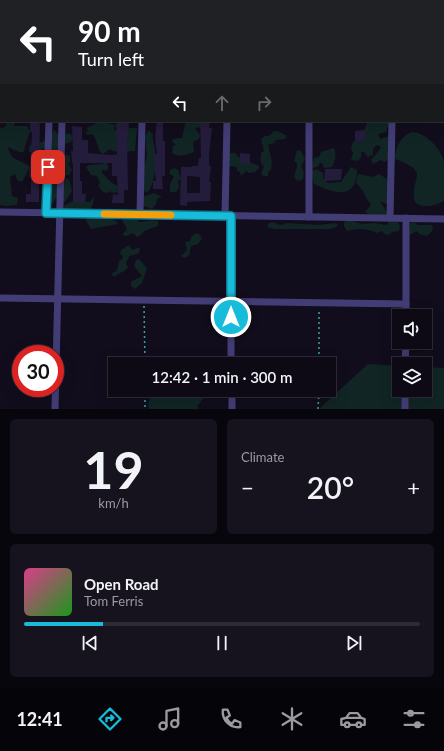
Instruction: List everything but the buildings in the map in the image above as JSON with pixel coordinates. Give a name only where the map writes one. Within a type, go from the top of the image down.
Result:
[{"type":"street","points":[[46,213],[49,122]]},
{"type":"street","points":[[54,409],[62,122]]},
{"type":"street","points":[[140,214],[142,122]]},
{"type":"street","points":[[226,122],[232,357]]},
{"type":"street","points":[[309,122],[309,217]]},
{"type":"street","points":[[390,218],[392,122]]},
{"type":"street","points":[[0,212],[444,219]]},
{"type":"street","points":[[406,218],[406,309]]},
{"type":"street","points":[[0,298],[406,304]]},
{"type":"street","points":[[232,397],[232,409]]},
{"type":"street","points":[[405,397],[405,409]]},
{"type":"path","points":[[144,300],[145,357]]},
{"type":"path","points":[[319,357],[320,303]]},
{"type":"path","points":[[145,397],[145,409]]},
{"type":"path","points":[[318,397],[318,409]]},
{"type":"green space","points":[[5,122],[16,122],[14,126],[27,126],[30,132],[24,152],[19,152],[8,147],[11,156],[30,167],[22,182],[17,180],[15,174],[10,177],[12,196],[18,198],[17,205],[5,206],[0,205],[0,127],[2,129],[7,125]]},
{"type":"green space","points":[[99,122],[104,122],[118,126],[114,127],[114,130],[117,131],[137,128],[135,151],[129,151],[127,153],[113,151],[110,149],[103,154],[100,152],[94,135],[85,134],[88,131],[87,128]]},
{"type":"green space","points":[[188,122],[203,123],[203,127],[195,128],[200,135],[199,139],[193,142],[194,152],[183,156],[175,155],[172,153],[173,146],[176,145],[172,141],[173,139],[182,138],[185,124]]},
{"type":"green space","points":[[368,122],[390,122],[386,132],[378,134],[380,139],[389,136],[388,160],[384,162],[381,160],[373,164],[371,160],[381,148],[378,145],[374,147],[373,155],[368,157],[364,152],[361,152],[361,157],[358,161],[351,160],[353,153],[351,148],[352,144],[364,130]]},
{"type":"green space","points":[[54,130],[58,134],[59,138],[68,133],[71,134],[73,138],[71,142],[57,148],[59,153],[70,156],[70,163],[68,163],[72,170],[69,175],[63,176],[63,182],[64,178],[69,179],[72,191],[65,202],[61,203],[56,198],[52,204],[49,204],[43,197],[43,190],[48,185],[37,164],[41,160],[44,148],[38,152],[29,152],[29,146],[47,139]]},
{"type":"green space","points":[[149,130],[153,135],[155,148],[155,171],[151,188],[148,192],[142,191],[141,173],[147,155],[145,136]]},
{"type":"green space","points":[[274,131],[278,131],[287,136],[285,139],[276,140],[274,143],[268,145],[272,162],[271,170],[268,172],[268,176],[263,176],[261,173],[264,167],[261,163],[261,153],[264,151],[261,139],[265,136],[269,136]]},
{"type":"green space","points":[[412,132],[428,138],[437,147],[443,158],[444,201],[437,204],[422,206],[415,202],[414,194],[417,176],[416,172],[407,164],[395,159],[399,142]]},
{"type":"green space","points":[[334,148],[335,158],[332,167],[323,167],[323,164],[320,163],[317,167],[312,168],[314,158],[319,157],[321,152]]},
{"type":"green space","points":[[297,150],[301,151],[305,159],[301,166],[304,176],[302,180],[297,181],[295,179],[295,175],[297,163],[294,161]]},
{"type":"green space","points":[[229,153],[235,153],[241,161],[249,162],[259,166],[259,168],[255,172],[249,173],[246,171],[241,176],[240,172],[237,171],[237,167],[229,166]]},
{"type":"green space","points":[[103,159],[108,165],[108,169],[105,171],[102,169],[102,173],[111,182],[119,187],[120,192],[103,192],[98,186],[100,183],[97,176],[91,175],[86,167],[89,165],[103,164]]},
{"type":"green space","points":[[351,167],[357,170],[356,180],[353,187],[348,190],[336,192],[314,184],[311,171],[317,169],[323,173],[323,179],[328,183],[341,182]]},
{"type":"green space","points":[[175,168],[178,170],[181,179],[178,181],[179,188],[176,192],[170,192],[170,184],[174,177],[169,173],[170,170]]},
{"type":"green space","points":[[358,174],[373,177],[379,174],[387,179],[393,202],[386,204],[380,201],[388,214],[376,216],[365,212],[371,205],[361,188],[356,183]]},
{"type":"green space","points":[[154,193],[162,197],[157,199],[156,204],[152,209],[144,206],[142,198]]},
{"type":"green space","points":[[94,196],[93,205],[90,209],[65,209],[63,206],[75,200],[90,202]]},
{"type":"green space","points":[[87,217],[108,217],[118,224],[91,229],[86,221]]},
{"type":"green space","points":[[127,217],[137,219],[139,222],[153,220],[158,221],[158,226],[144,231],[137,237],[133,233],[127,236],[122,235],[127,229],[122,220]]},
{"type":"green space","points":[[349,220],[362,224],[375,223],[386,225],[389,222],[398,222],[400,227],[399,231],[392,232],[389,235],[382,231],[377,233],[362,229],[347,231],[344,226],[344,222]]},
{"type":"green space","points":[[273,222],[280,225],[287,223],[317,225],[336,223],[338,225],[330,229],[273,229],[267,227],[269,223]]},
{"type":"green space","points":[[415,222],[417,225],[432,225],[433,230],[427,236],[419,234],[417,231],[409,235],[410,223]]},
{"type":"green space","points":[[196,233],[200,235],[202,239],[198,244],[191,246],[189,256],[184,258],[181,256],[187,250],[185,242],[190,241],[191,237]]},
{"type":"green space","points":[[129,245],[132,250],[139,247],[140,250],[138,254],[129,256],[126,264],[128,267],[126,270],[113,277],[112,273],[117,271],[119,261],[123,258],[120,254],[121,250]]},
{"type":"green space","points":[[139,259],[147,268],[142,283],[135,289],[131,286],[131,282],[142,276],[134,266],[136,260]]},
{"type":"green space","points":[[368,364],[392,366],[392,397],[432,397],[432,367],[444,368],[444,409],[319,409],[332,397],[336,397],[336,393]]},
{"type":"green space","points":[[150,398],[204,398],[197,406],[199,409],[149,409]]},
{"type":"slow traffic","points":[[104,214],[171,215]]},
{"type":"route","points":[[48,167],[46,213],[231,216],[231,317]]}]
